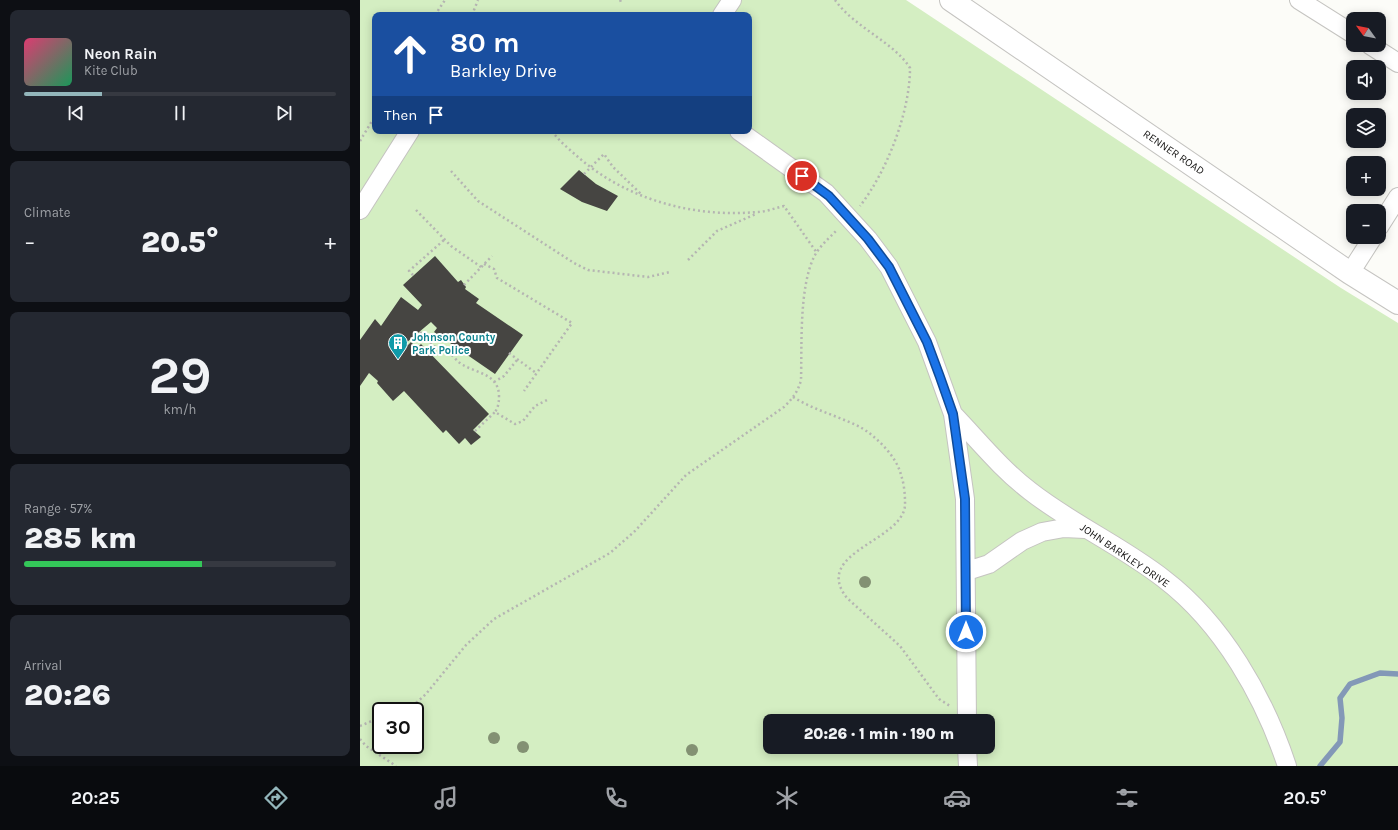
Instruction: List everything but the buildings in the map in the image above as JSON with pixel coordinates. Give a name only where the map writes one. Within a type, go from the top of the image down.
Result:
[{"type":"main road","name":"RENNER ROAD","points":[[951,0],[1350,273],[1398,303]]},
{"type":"street","points":[[724,12],[732,0]]},
{"type":"street","points":[[1299,0],[1346,30]]},
{"type":"street","points":[[1381,52],[1398,63]]},
{"type":"street","points":[[360,210],[408,134]]},
{"type":"street","points":[[743,134],[826,193],[868,239],[889,267],[927,342],[953,414],[965,499],[967,571],[966,714]]},
{"type":"street","points":[[1386,216],[1398,197]]},
{"type":"street","points":[[1350,273],[1369,244]]},
{"type":"street","name":"JOHN BARKLEY DRIVE","points":[[953,414],[1006,471],[1029,490],[1052,508],[1165,579],[1194,606],[1218,635],[1252,684],[1276,732],[1287,766]]},
{"type":"street","points":[[967,571],[989,564],[1004,551],[1042,532],[1064,528],[1087,529]]},
{"type":"street","points":[[967,754],[968,766]]},
{"type":"path","points":[[437,12],[444,0]]},
{"type":"path","points":[[473,12],[478,0]]},
{"type":"path","points":[[835,0],[841,10],[896,53],[910,68],[906,108],[890,152],[876,183],[859,207]]},
{"type":"path","points":[[360,141],[372,121]]},
{"type":"path","points":[[555,134],[590,167],[622,188],[678,207],[712,213],[758,212],[784,206],[817,253]]},
{"type":"path","points":[[584,174],[604,154],[623,178],[644,196]]},
{"type":"path","points":[[451,171],[478,201],[574,263],[588,270],[648,277],[670,272]]},
{"type":"path","points":[[416,210],[444,240],[481,267]]},
{"type":"path","points":[[688,260],[717,231],[758,212]]},
{"type":"path","points":[[417,702],[426,694],[478,632],[494,619],[610,553],[635,531],[686,475],[784,407],[793,397],[799,389],[801,380],[806,285],[810,268],[817,253],[824,243],[841,226]]},
{"type":"path","points":[[413,275],[409,271],[444,240]]},
{"type":"path","points":[[464,285],[492,256]]},
{"type":"path","points":[[484,264],[494,269],[497,278],[572,323],[524,391]]},
{"type":"path","points":[[420,332],[431,346],[449,353],[461,364],[488,376],[494,382],[499,398],[498,407],[495,412],[475,431]]},
{"type":"path","points":[[509,353],[536,373]]},
{"type":"path","points":[[494,382],[504,376],[518,360]]},
{"type":"path","points":[[793,397],[869,433],[895,462],[901,474],[906,504],[900,521],[853,554],[840,573],[838,581],[840,590],[900,646],[939,699],[966,714]]},
{"type":"path","points":[[495,412],[515,424],[524,421],[534,406],[547,400]]},
{"type":"path","points":[[360,726],[372,721]]},
{"type":"path","points":[[360,739],[366,746],[396,766]]},
{"type":"green space","points":[[360,0],[906,0],[1341,288],[1398,323],[1398,766],[360,766]]},
{"type":"waterway","points":[[1320,766],[1340,742],[1342,718],[1340,698],[1350,684],[1380,673],[1398,674]]},
{"type":"place","name":"Johnson County Park Police","points":[[398,360]]},
{"type":"route","points":[[802,176],[829,196],[848,219],[868,239],[889,267],[927,342],[940,377],[953,414],[965,499],[967,571],[966,632]]}]
